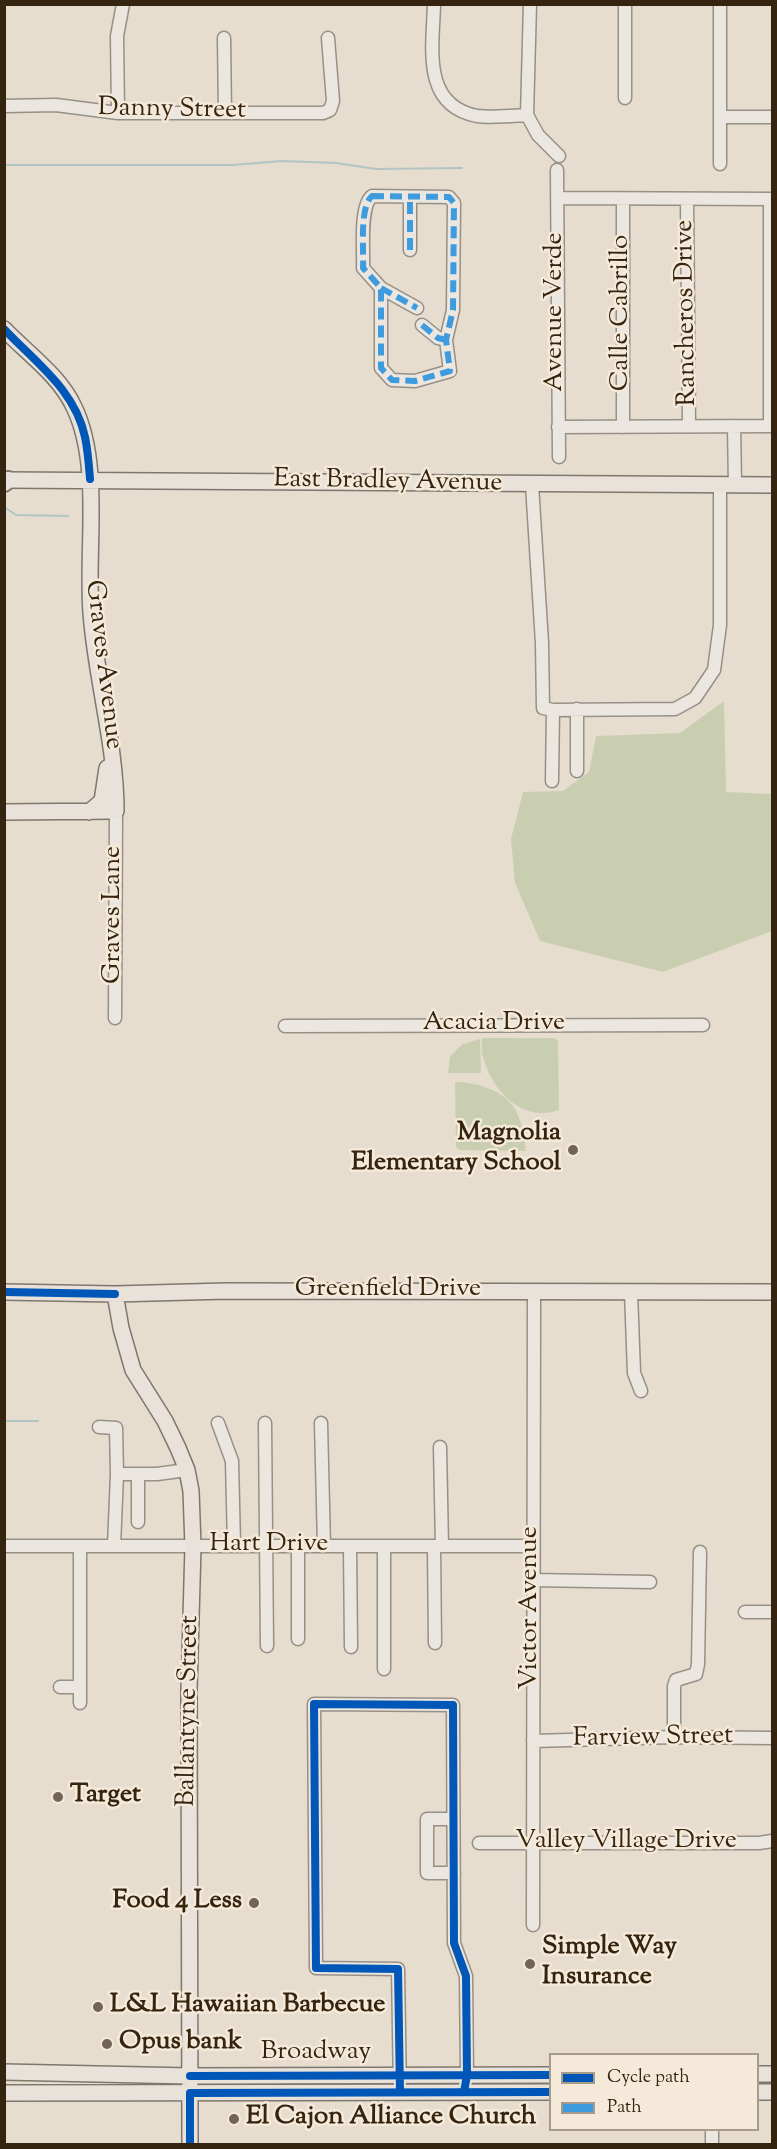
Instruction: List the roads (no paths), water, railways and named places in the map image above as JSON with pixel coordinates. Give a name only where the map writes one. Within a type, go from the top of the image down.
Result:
[{"type":"main road","name":"Graves Avenue","points":[[4,329],[61,386],[75,407],[85,437],[90,479],[92,622],[114,759],[116,811]]},
{"type":"main road","name":"East Bradley Avenue","points":[[6,481],[90,479],[532,485],[772,485]]},
{"type":"main road","points":[[89,812],[102,801],[107,764],[114,759]]},
{"type":"main road","points":[[4,812],[116,811]]},
{"type":"main road","name":"Greenfield Drive","points":[[4,1292],[115,1294],[226,1291],[772,1292]]},
{"type":"main road","name":"Ballantyne Street","points":[[115,1294],[121,1328],[133,1370],[165,1421],[186,1470],[191,1491],[193,1546],[189,1683],[190,2145]]},
{"type":"main road","name":"Broadway","points":[[4,2072],[190,2076],[549,2075]]},
{"type":"main road","name":"Broadway","points":[[4,2093],[549,2092]]},
{"type":"street","points":[[118,113],[117,36],[123,4]]},
{"type":"street","points":[[434,4],[433,75],[445,100],[463,112],[479,116],[527,115]]},
{"type":"street","points":[[530,4],[527,115],[538,135],[559,156]]},
{"type":"street","points":[[625,4],[625,98]]},
{"type":"street","points":[[720,4],[720,164]]},
{"type":"street","points":[[224,38],[225,113]]},
{"type":"street","name":"Danny Street","points":[[4,106],[56,105],[118,113],[323,113],[330,110],[333,101],[328,38]]},
{"type":"street","points":[[720,117],[772,117]]},
{"type":"street","name":"Avenue Verde","points":[[557,170],[559,457]]},
{"type":"street","points":[[381,288],[381,368],[387,376],[392,380],[414,381],[450,371],[446,340],[451,316],[454,203],[449,197],[372,196],[367,200],[364,210],[363,268],[381,288],[417,308]]},
{"type":"street","points":[[410,196],[410,250]]},
{"type":"street","points":[[557,198],[771,199],[771,426],[558,427]]},
{"type":"street","name":"Calle Cabrillo","points":[[623,199],[623,426]]},
{"type":"street","name":"Rancheros Drive","points":[[687,199],[689,426]]},
{"type":"street","points":[[422,325],[438,338],[446,340]]},
{"type":"street","points":[[532,485],[542,624],[543,708],[553,710],[675,709],[695,698],[714,670],[720,625],[728,485],[734,426]]},
{"type":"street","points":[[577,709],[577,771]]},
{"type":"street","points":[[552,782],[553,710]]},
{"type":"street","name":"Graves Lane","points":[[115,1018],[116,811]]},
{"type":"street","name":"Acacia Drive","points":[[285,1026],[703,1025]]},
{"type":"street","name":"Victor Avenue","points":[[533,1925],[534,1291]]},
{"type":"street","points":[[631,1292],[634,1372],[641,1391]]},
{"type":"street","points":[[266,1423],[267,1646]]},
{"type":"street","points":[[321,1423],[324,1546]]},
{"type":"street","points":[[218,1424],[232,1461],[234,1546]]},
{"type":"street","points":[[99,1427],[116,1428],[114,1546]]},
{"type":"street","points":[[435,1643],[440,1447]]},
{"type":"street","points":[[117,1474],[186,1470]]},
{"type":"street","points":[[138,1474],[138,1522]]},
{"type":"street","name":"Hart Drive","points":[[4,1546],[532,1546]]},
{"type":"street","points":[[80,1546],[80,1703]]},
{"type":"street","points":[[298,1546],[298,1639]]},
{"type":"street","points":[[350,1546],[351,1647]]},
{"type":"street","points":[[384,1546],[384,1669]]},
{"type":"street","points":[[674,1737],[674,1686],[676,1680],[696,1674],[698,1664],[700,1552]]},
{"type":"street","points":[[532,1580],[650,1582]]},
{"type":"street","points":[[745,1612],[772,1612]]},
{"type":"street","points":[[60,1687],[80,1687]]},
{"type":"street","points":[[400,2092],[398,1969],[315,1968],[314,1704],[453,1705],[454,1943],[466,1976],[467,2075],[465,2092]]},
{"type":"street","name":"Farview Street","points":[[532,1741],[674,1737],[772,1738]]},
{"type":"street","points":[[453,1819],[427,1819],[427,1873],[453,1873]]},
{"type":"street","name":"Valley Village Drive","points":[[479,1843],[759,1843],[772,1841]]},
{"type":"waterway","points":[[4,165],[232,165],[282,161],[336,163],[376,169],[462,168]]},
{"type":"waterway","points":[[4,507],[16,515],[68,516]]},
{"type":"waterway","points":[[4,1421],[38,1421]]},
{"type":"place","name":"Magnolia Elementary School","points":[[573,1150]]},
{"type":"place","name":"Target","points":[[58,1797]]},
{"type":"place","name":"Food 4 Less","points":[[254,1903]]},
{"type":"place","name":"Simple Way Insurance","points":[[530,1964]]},
{"type":"place","name":"L&L Hawaiian Barbecue","points":[[98,2007]]},
{"type":"place","name":"Opus bank","points":[[107,2044]]},
{"type":"place","name":"El Cajon Alliance Church","points":[[234,2119]]}]
